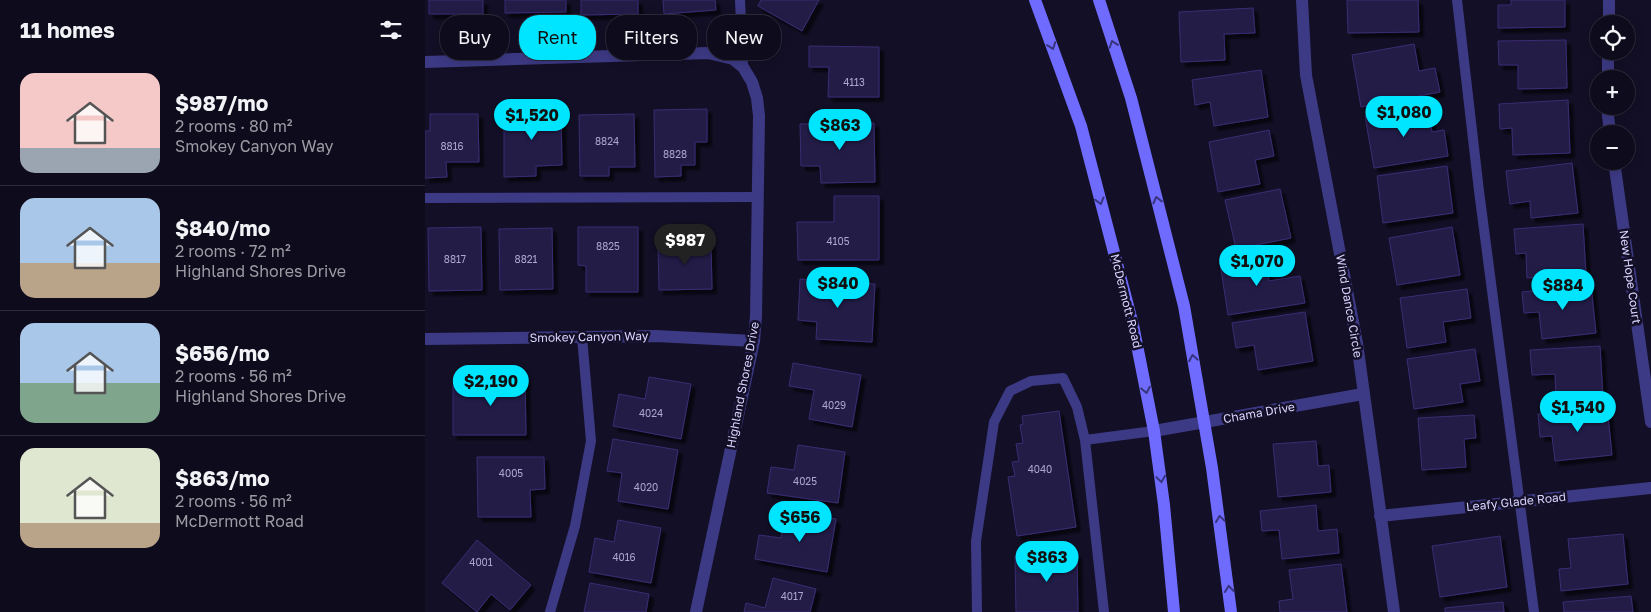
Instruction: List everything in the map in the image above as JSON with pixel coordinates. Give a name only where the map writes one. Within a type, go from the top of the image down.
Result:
[{"type":"main road","name":"McDermott Road","points":[[1035,0],[1081,126],[1133,325],[1154,431],[1165,505],[1174,612]]},
{"type":"main road","points":[[1099,0],[1131,98],[1184,306],[1214,477],[1231,612]]},
{"type":"street","name":"Wind Dance Circle","points":[[1302,0],[1306,75],[1357,343],[1394,612]]},
{"type":"street","points":[[1609,0],[1609,15]]},
{"type":"street","points":[[425,62],[708,53],[733,59],[743,67]]},
{"type":"street","name":"Highland Shores Drive","points":[[696,612],[753,341],[756,316],[757,98],[752,82],[743,67]]},
{"type":"street","name":"New Hope Court","points":[[1615,170],[1651,422]]},
{"type":"street","name":"Smokey Canyon Way","points":[[425,340],[655,336],[753,341]]},
{"type":"street","name":"Chama Drive","points":[[1154,431],[1363,394]]},
{"type":"street","name":"Leafy Glade Road","points":[[1380,516],[1651,488]]},
{"type":"lane","points":[[740,0],[743,67]]},
{"type":"lane","points":[[1457,0],[1479,191],[1534,612]]},
{"type":"lane","points":[[425,198],[758,197]]},
{"type":"lane","points":[[551,612],[575,526],[591,440],[582,337]]},
{"type":"lane","points":[[977,612],[976,541],[995,422],[1009,391],[1031,381],[1063,378],[1077,407],[1085,440],[1104,612]]},
{"type":"lane","points":[[1085,440],[1154,431]]},
{"type":"building","points":[[429,0],[483,0],[483,14],[429,14]]},
{"type":"building","points":[[505,0],[566,0],[566,12],[505,13]]},
{"type":"building","points":[[581,0],[638,0],[638,14],[581,15]]},
{"type":"building","points":[[663,0],[715,0],[716,10],[664,14]]},
{"type":"building","points":[[761,0],[819,0],[802,31],[781,19],[781,15],[774,15],[758,6]]},
{"type":"building","points":[[1347,0],[1418,0],[1419,32],[1348,33]]},
{"type":"building","points":[[1511,0],[1565,0],[1565,27],[1498,28],[1498,5],[1511,5]]},
{"type":"building","points":[[1253,8],[1255,33],[1224,34],[1225,60],[1181,62],[1179,12]]},
{"type":"building","points":[[1566,40],[1567,88],[1518,89],[1518,65],[1499,65],[1498,41]]},
{"type":"building","points":[[1414,44],[1419,71],[1435,68],[1440,92],[1361,107],[1352,55]]},
{"type":"building","points":[[809,46],[879,47],[879,97],[828,97],[829,67],[809,67]]},
{"type":"building","points":[[1261,70],[1268,117],[1214,126],[1210,102],[1195,105],[1192,80]]},
{"type":"building","points":[[1568,100],[1570,153],[1513,155],[1512,128],[1500,129],[1499,104]]},
{"type":"building","points":[[1428,106],[1432,132],[1444,130],[1448,156],[1374,168],[1365,116]]},
{"type":"building","points":[[707,109],[707,142],[695,142],[695,165],[681,165],[681,176],[655,177],[654,110]]},
{"type":"building","points":[[561,110],[562,165],[536,166],[536,176],[504,177],[504,111]]},
{"type":"building","points":[[430,114],[478,114],[479,162],[446,162],[447,177],[425,178],[425,131],[430,131]]},
{"type":"building","points":[[634,114],[635,167],[609,167],[609,176],[580,176],[579,115]]},
{"type":"building","points":[[874,123],[875,182],[821,183],[820,166],[801,166],[800,124]]},
{"type":"building","points":[[1269,130],[1274,156],[1255,160],[1260,184],[1218,192],[1209,142]]},
{"type":"building","points":[[1572,163],[1578,213],[1531,218],[1530,201],[1510,204],[1506,171]]},
{"type":"building","points":[[1447,166],[1453,213],[1383,223],[1377,176]]},
{"type":"building","points":[[1280,189],[1291,238],[1236,249],[1225,200]]},
{"type":"building","points":[[834,196],[879,196],[879,260],[798,260],[797,222],[834,222]]},
{"type":"building","points":[[1583,224],[1586,274],[1527,278],[1526,253],[1516,254],[1514,229]]},
{"type":"building","points":[[481,227],[482,290],[429,291],[428,228]]},
{"type":"building","points":[[578,227],[638,227],[638,292],[586,292],[586,266],[578,265]]},
{"type":"building","points":[[1452,227],[1460,275],[1397,285],[1389,238]]},
{"type":"building","points":[[552,228],[553,289],[500,290],[499,229]]},
{"type":"building","points":[[711,243],[712,289],[659,290],[658,244]]},
{"type":"building","points":[[1266,256],[1269,281],[1300,276],[1305,303],[1228,315],[1220,263]]},
{"type":"building","points":[[800,279],[875,284],[872,342],[816,339],[817,322],[798,320]]},
{"type":"building","points":[[1591,285],[1596,333],[1542,339],[1539,312],[1524,313],[1522,292]]},
{"type":"building","points":[[1467,289],[1471,318],[1443,322],[1446,342],[1407,348],[1400,298]]},
{"type":"building","points":[[1305,312],[1313,361],[1258,370],[1254,345],[1236,348],[1232,323]]},
{"type":"building","points":[[1600,346],[1603,397],[1556,399],[1555,374],[1532,375],[1530,350]]},
{"type":"building","points":[[1475,349],[1480,381],[1460,384],[1463,402],[1414,409],[1407,359]]},
{"type":"building","points":[[793,363],[861,375],[852,427],[809,419],[814,390],[789,386]]},
{"type":"building","points":[[484,375],[525,375],[526,435],[453,435],[453,385],[484,384]]},
{"type":"building","points":[[649,377],[691,384],[681,439],[613,426],[619,394],[645,399]]},
{"type":"building","points":[[1607,406],[1612,455],[1555,461],[1552,436],[1540,437],[1538,414]]},
{"type":"building","points":[[1059,411],[1076,527],[1017,536],[1008,477],[1015,476],[1012,462],[1019,461],[1016,444],[1023,443],[1020,425],[1023,424],[1022,416]]},
{"type":"building","points":[[1474,415],[1476,438],[1464,439],[1466,467],[1422,470],[1418,418]]},
{"type":"building","points":[[613,439],[678,450],[668,509],[618,501],[622,473],[607,471]]},
{"type":"building","points":[[1316,441],[1318,466],[1329,465],[1331,492],[1278,497],[1273,444]]},
{"type":"building","points":[[798,445],[845,452],[838,503],[767,493],[771,467],[794,470]]},
{"type":"building","points":[[477,457],[544,457],[545,489],[530,490],[531,517],[478,517]]},
{"type":"building","points":[[1316,505],[1318,531],[1337,529],[1339,553],[1282,559],[1279,530],[1262,531],[1260,511]]},
{"type":"building","points":[[786,511],[836,519],[827,572],[755,559],[759,535],[781,538]]},
{"type":"building","points":[[618,520],[661,528],[651,583],[589,572],[595,538],[614,542]]},
{"type":"building","points":[[1623,534],[1628,584],[1561,591],[1559,569],[1571,568],[1568,539]]},
{"type":"building","points":[[1500,536],[1507,587],[1440,597],[1432,546]]},
{"type":"building","points":[[477,540],[531,585],[510,610],[491,594],[477,612],[442,583]]},
{"type":"building","points":[[1077,554],[1078,612],[1016,612],[1015,556]]},
{"type":"building","points":[[1341,564],[1347,612],[1280,612],[1279,601],[1293,599],[1289,570]]},
{"type":"building","points":[[773,578],[816,589],[810,612],[744,612],[746,603],[765,608]]},
{"type":"building","points":[[590,583],[649,594],[646,612],[584,612]]},
{"type":"building","points":[[1631,596],[1633,612],[1564,612],[1563,602]]},
{"type":"building","points":[[1503,602],[1504,612],[1445,612],[1445,608]]}]
